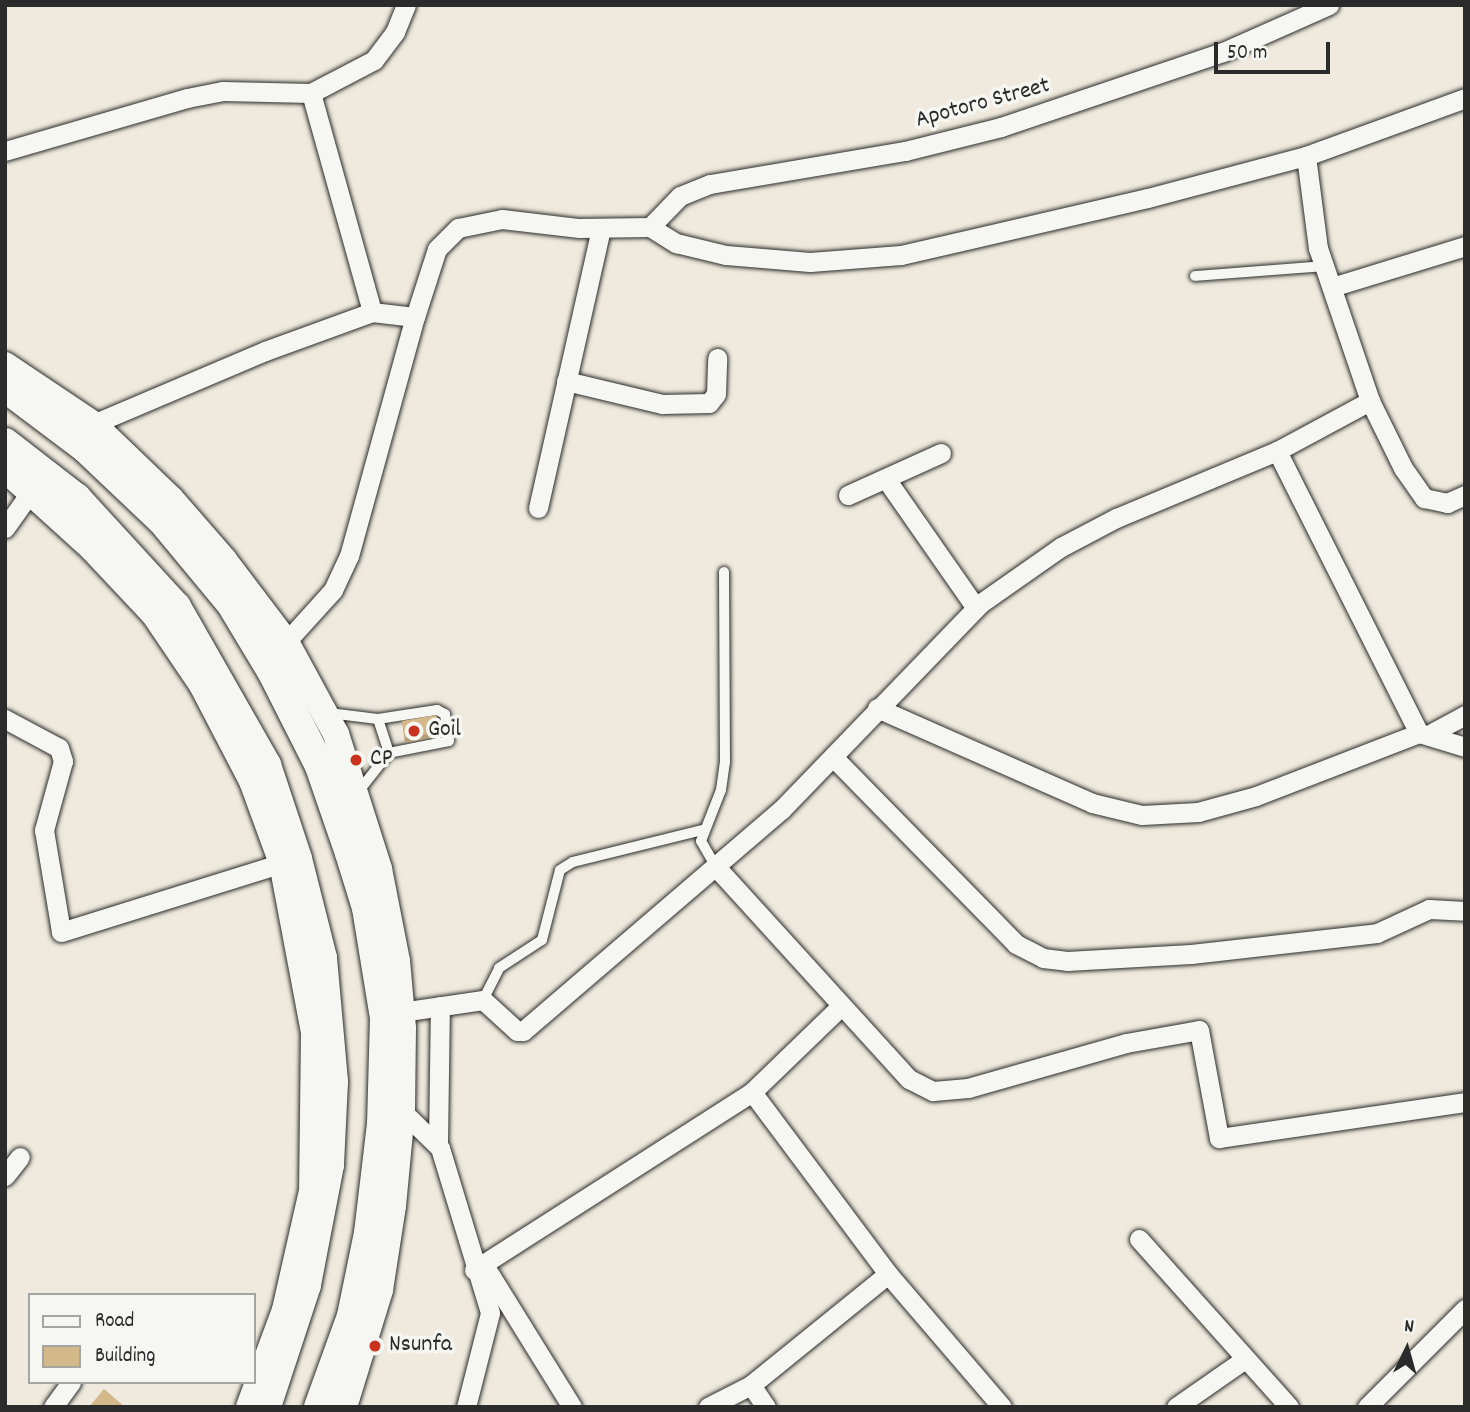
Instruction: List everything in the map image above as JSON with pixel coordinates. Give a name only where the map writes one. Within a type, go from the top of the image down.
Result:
[{"type":"main road","points":[[5,387],[86,448],[162,520],[231,603],[320,766],[354,864],[367,908],[385,1018],[382,1124],[369,1233],[352,1316],[319,1407]]},
{"type":"main road","points":[[5,443],[76,498],[176,607],[266,765],[297,859],[322,958],[333,1082],[329,1165],[306,1285],[266,1407]]},
{"type":"street","points":[[5,151],[187,98],[223,91],[312,93],[374,60],[395,32],[406,5]]},
{"type":"street","name":"Apotoro Street","points":[[650,227],[680,196],[710,184],[905,150],[1001,127],[1223,52],[1329,5]]},
{"type":"street","points":[[312,93],[372,312]]},
{"type":"street","points":[[286,642],[333,590],[349,556],[415,317],[437,249],[458,228],[502,219],[601,229],[650,227],[676,243],[726,256],[810,262],[901,255],[1148,198],[1306,156],[1465,98]]},
{"type":"street","points":[[1306,156],[1312,220],[1324,266],[1370,401],[1403,468],[1424,498],[1447,503],[1465,495]]},
{"type":"street","points":[[538,508],[601,229]]},
{"type":"street","points":[[1332,287],[1465,246]]},
{"type":"street","points":[[93,424],[372,312],[415,317]]},
{"type":"street","points":[[566,382],[662,404],[709,403],[716,394],[717,358]]},
{"type":"street","points":[[5,365],[93,424],[171,499],[286,642],[324,713],[355,795],[379,869],[397,961],[401,1012],[402,1111],[380,1290],[344,1407]]},
{"type":"street","points":[[401,1012],[484,1000],[517,1031],[523,1031],[592,967],[716,867],[833,757],[877,708],[976,608],[1072,541],[1277,451],[1370,401]]},
{"type":"street","points":[[1277,451],[1423,734],[1465,747]]},
{"type":"street","points":[[848,495],[941,453]]},
{"type":"street","points":[[5,469],[32,490],[154,614],[188,665],[252,781],[282,863],[314,1032],[312,1191],[285,1310],[249,1407]]},
{"type":"street","points":[[886,479],[976,608]]},
{"type":"street","points":[[5,528],[32,490]]},
{"type":"street","points":[[877,708],[1092,803],[1142,815],[1198,812],[1256,796],[1423,734],[1465,715]]},
{"type":"street","points":[[5,719],[59,748],[63,761],[44,830],[61,932],[282,863]]},
{"type":"street","points":[[833,757],[1016,944],[1043,958],[1067,961],[1218,951],[1377,933],[1441,906],[1465,911]]},
{"type":"street","points":[[716,867],[840,1007],[909,1079],[922,1087],[945,1092],[1126,1043],[1199,1030],[1219,1138],[1465,1102]]},
{"type":"street","points":[[440,1006],[438,1144],[479,1268],[490,1318],[466,1407]]},
{"type":"street","points":[[479,1268],[752,1092],[840,1007]]},
{"type":"street","points":[[752,1092],[888,1274],[1002,1407]]},
{"type":"street","points":[[402,1111],[438,1144]]},
{"type":"street","points":[[5,1176],[20,1157]]},
{"type":"street","points":[[1139,1239],[1289,1407]]},
{"type":"street","points":[[479,1268],[572,1407]]},
{"type":"street","points":[[708,1407],[751,1385],[888,1274]]},
{"type":"street","points":[[1367,1407],[1465,1309]]},
{"type":"street","points":[[1176,1407],[1245,1359]]},
{"type":"street","points":[[53,1407],[70,1384]]},
{"type":"street","points":[[751,1385],[766,1407]]},
{"type":"lane","points":[[1195,276],[1324,266]]},
{"type":"lane","points":[[716,867],[701,841],[702,830],[720,790],[725,762],[724,572]]},
{"type":"lane","points":[[324,713],[378,719],[437,710],[445,714],[449,741],[389,753],[355,795]]},
{"type":"lane","points":[[378,719],[389,753]]},
{"type":"lane","points":[[484,1000],[499,968],[542,940],[560,870],[573,862],[702,830]]},
{"type":"building","points":[[436,715],[440,732],[405,738],[402,721]]},
{"type":"building","points":[[104,1389],[125,1407],[89,1407]]},
{"type":"place","name":"Goil","points":[[414,731]]},
{"type":"place","name":"CP","points":[[356,760]]},
{"type":"place","name":"Nsunfa","points":[[375,1346]]}]
